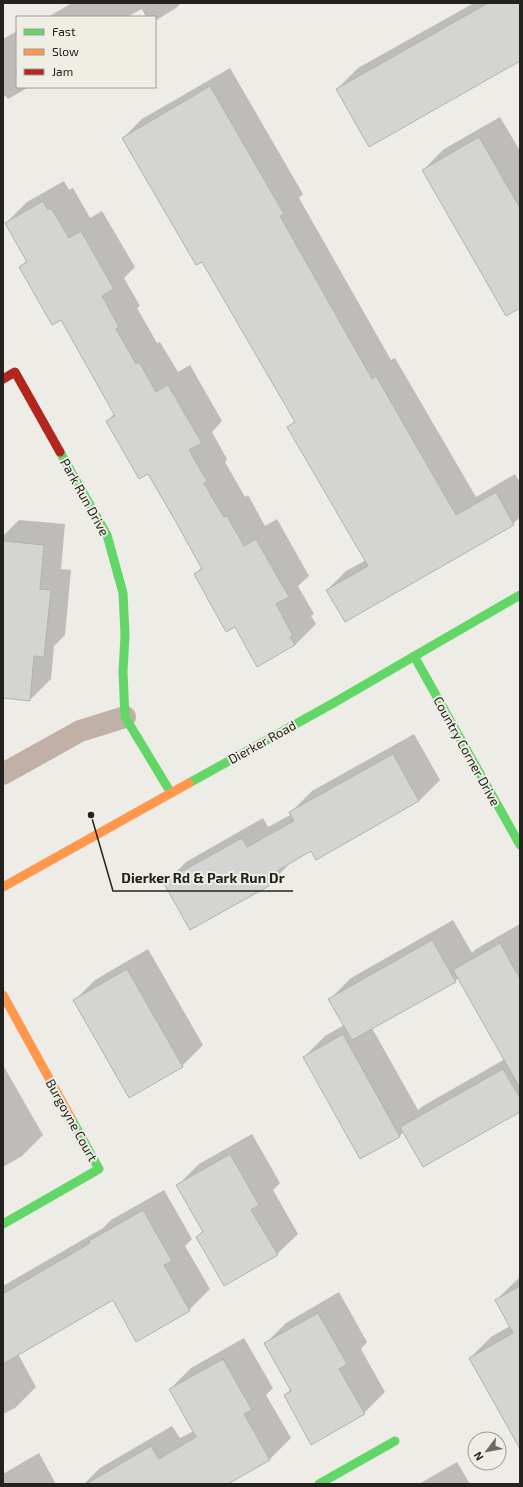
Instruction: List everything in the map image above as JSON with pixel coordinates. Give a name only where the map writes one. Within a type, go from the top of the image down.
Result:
[{"type":"street","name":"Park Run Drive","points":[[3,379],[16,372],[107,535],[123,592],[125,635],[125,717]]},
{"type":"street","name":"Dierker Road","points":[[3,887],[330,705],[520,595]]},
{"type":"street","name":"Country Corner Drive","points":[[414,656],[520,845]]},
{"type":"street","points":[[3,774],[80,731],[125,717],[172,793]]},
{"type":"street","name":"Burgoyne Court","points":[[3,995],[99,1169],[3,1224]]},
{"type":"street","points":[[319,1484],[395,1441]]},
{"type":"building","points":[[488,3],[520,3],[520,61],[369,147],[336,89]]},
{"type":"building","points":[[210,86],[284,214],[280,216],[372,379],[376,376],[456,515],[496,492],[514,525],[345,622],[326,590],[368,566],[287,427],[295,422],[202,262],[196,265],[122,138]]},
{"type":"building","points":[[479,137],[520,208],[520,308],[506,316],[422,170]]},
{"type":"building","points":[[43,201],[48,210],[51,208],[69,238],[81,231],[114,289],[102,296],[119,327],[116,329],[136,364],[139,362],[156,392],[168,385],[202,443],[189,450],[207,481],[204,483],[213,499],[224,517],[227,516],[244,546],[256,539],[289,597],[276,604],[293,636],[290,637],[295,645],[257,667],[235,627],[226,632],[194,574],[202,569],[176,522],[148,474],[139,479],[106,421],[115,416],[61,320],[52,325],[19,267],[27,262],[5,223]]},
{"type":"building","points":[[3,541],[44,545],[40,589],[51,590],[44,657],[34,656],[30,701],[3,698]]},
{"type":"building","points":[[393,754],[419,801],[316,860],[311,851],[265,878],[269,886],[190,930],[163,882],[242,838],[247,847],[294,821],[289,812]]},
{"type":"building","points":[[432,940],[456,982],[352,1040],[328,999]]},
{"type":"building","points":[[500,943],[520,979],[520,1088],[453,970]]},
{"type":"building","points":[[127,969],[183,1067],[129,1098],[73,1000]]},
{"type":"building","points":[[343,1034],[400,1137],[360,1159],[303,1057]]},
{"type":"building","points":[[503,1069],[520,1098],[520,1112],[423,1167],[400,1127]]},
{"type":"building","points":[[230,1154],[259,1205],[251,1210],[278,1255],[224,1286],[196,1237],[203,1232],[176,1185]]},
{"type":"building","points":[[143,1210],[172,1261],[164,1265],[190,1311],[136,1342],[113,1300],[3,1364],[3,1294],[90,1243],[89,1241]]},
{"type":"building","points":[[520,1286],[520,1449],[469,1358],[513,1333],[495,1300]]},
{"type":"building","points":[[318,1313],[347,1364],[339,1369],[365,1414],[311,1445],[284,1395],[291,1391],[264,1343]]},
{"type":"building","points":[[223,1359],[252,1410],[244,1414],[270,1460],[228,1484],[86,1484],[151,1446],[159,1459],[196,1437],[169,1389]]},
{"type":"traffic: fast","points":[[60,452],[107,535],[123,593],[125,635],[123,672],[125,717],[171,793]]},
{"type":"traffic: fast","points":[[189,783],[330,705],[520,595]]},
{"type":"traffic: fast","points":[[414,656],[520,845]]},
{"type":"traffic: fast","points":[[3,1224],[99,1169],[71,1118]]},
{"type":"traffic: fast","points":[[319,1484],[395,1441]]},
{"type":"traffic: slow","points":[[3,887],[189,783]]},
{"type":"traffic: slow","points":[[3,995],[71,1118]]},
{"type":"traffic: jam","points":[[3,379],[15,372],[60,452]]},
{"type":"place","name":"Dierker Rd & Park Run Dr","points":[[91,815]]}]
